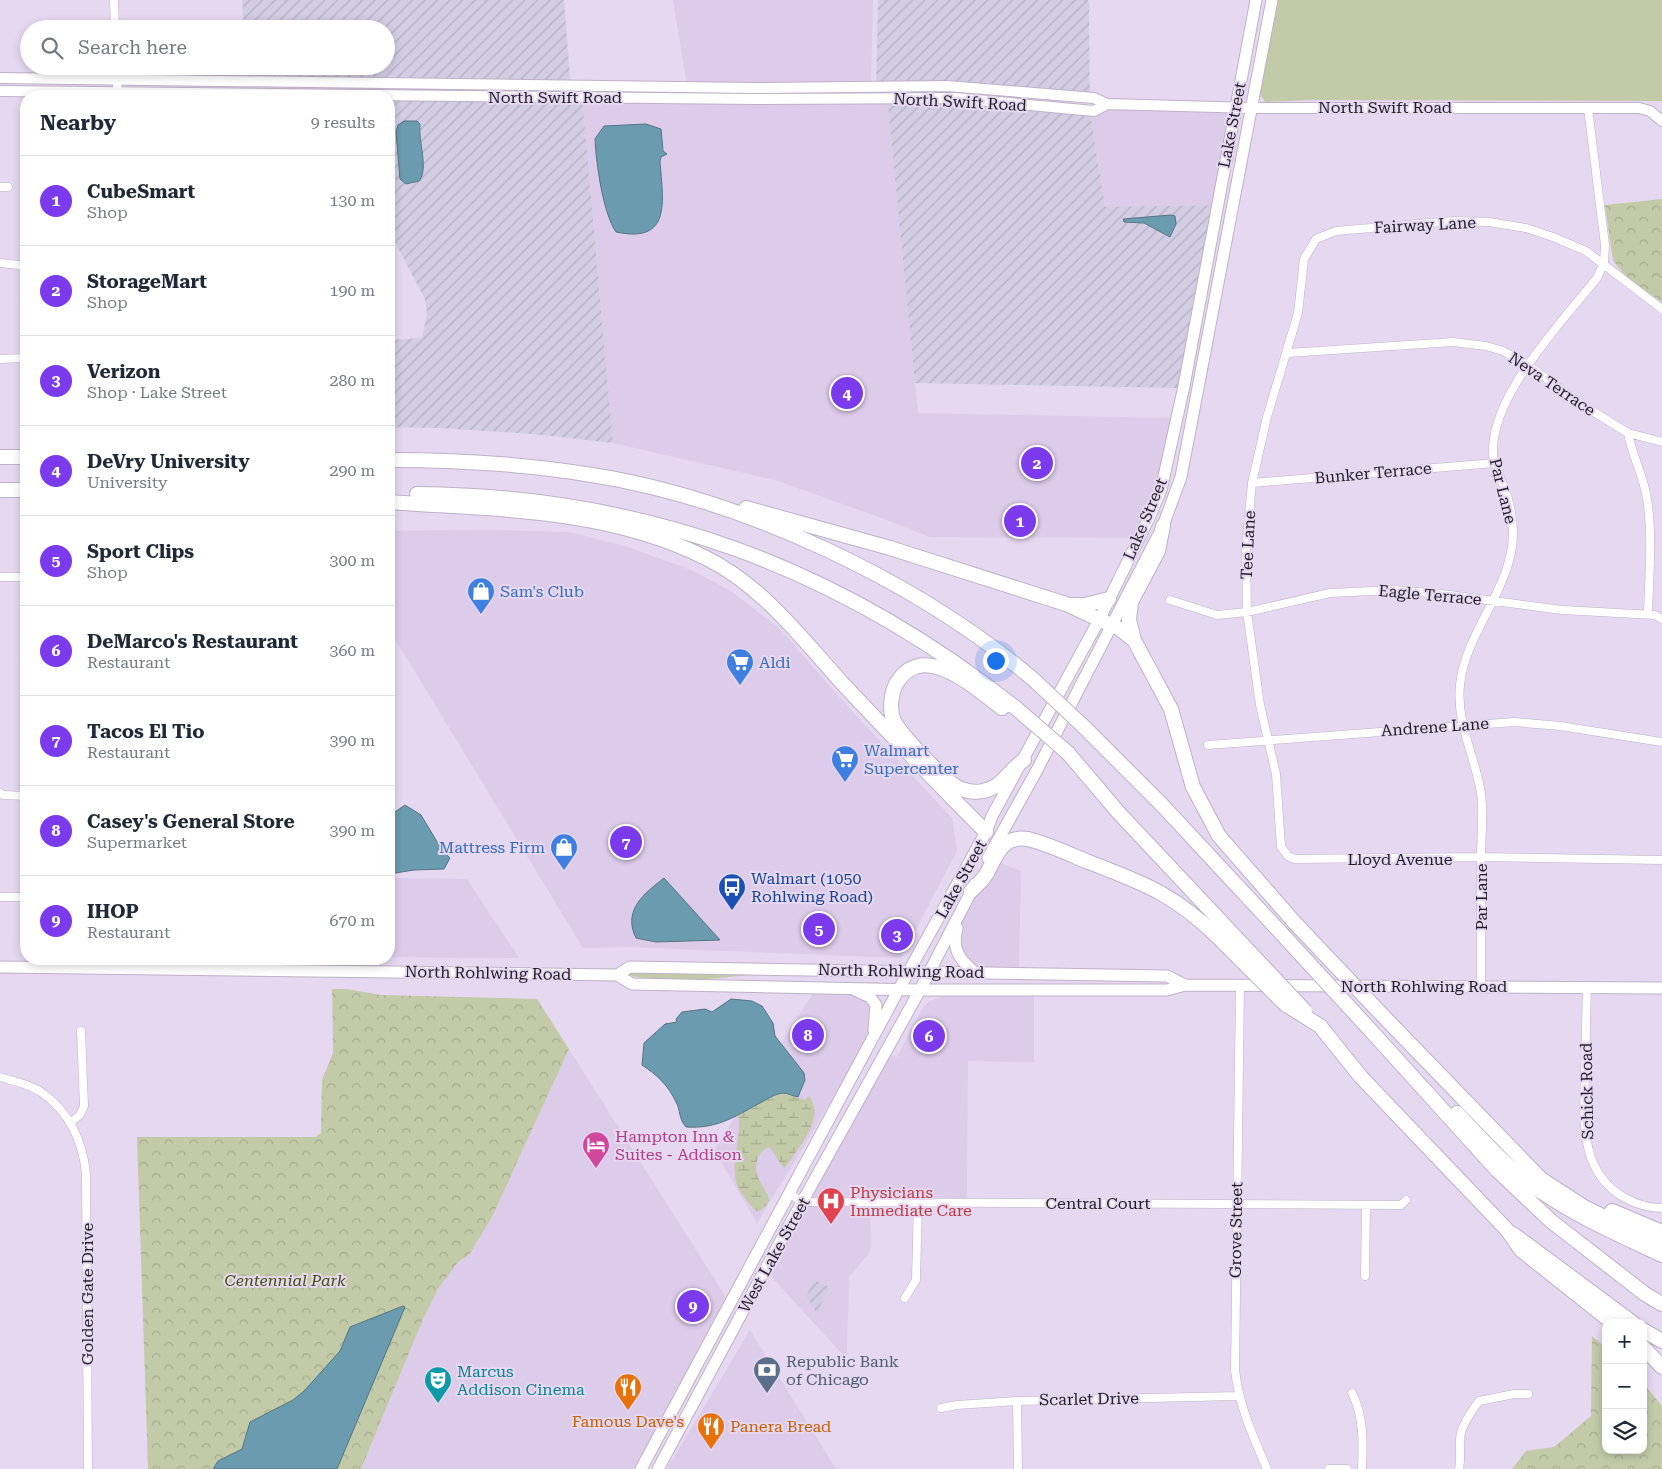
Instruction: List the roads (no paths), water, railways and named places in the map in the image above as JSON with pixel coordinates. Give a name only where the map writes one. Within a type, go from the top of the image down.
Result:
[{"type":"highway","points":[[0,457],[20,457]]},
{"type":"highway","points":[[395,460],[547,469],[675,486],[890,548],[1066,604],[1120,629],[1134,640]]},
{"type":"highway","points":[[614,479],[684,497],[793,534],[869,571],[929,606],[1014,664],[1082,725],[1163,806],[1497,1170],[1551,1221],[1645,1294],[1662,1304]]},
{"type":"highway","points":[[0,490],[20,490]]},
{"type":"highway","points":[[395,494],[467,494],[547,501],[650,522],[748,552],[806,576],[907,632],[959,664],[1065,756],[1094,785],[1285,1004],[1322,1028],[1361,1077],[1508,1231],[1521,1250],[1608,1319]]},
{"type":"highway","points":[[395,502],[487,507],[544,513],[654,536],[707,558],[761,596],[900,746],[986,832]]},
{"type":"highway","points":[[1163,526],[1158,551],[1131,602],[1129,620],[1134,640],[1171,709],[1198,800],[1219,836],[1295,923],[1467,1104],[1542,1179],[1584,1207],[1662,1245]]},
{"type":"highway","points":[[1066,604],[1084,604],[1109,599]]},
{"type":"highway","points":[[1015,713],[954,673],[939,666],[923,666],[906,673],[896,684],[892,697],[894,721],[948,781],[963,790],[973,792],[992,789],[1024,760]]},
{"type":"highway","points":[[972,891],[985,876],[1000,848],[1006,842],[1014,838],[1028,839],[1131,877],[1166,894],[1223,933]]},
{"type":"highway","points":[[1421,1088],[1451,1106],[1508,1164],[1540,1191],[1590,1221],[1662,1255]]},
{"type":"highway","points":[[1467,1104],[1556,1180],[1575,1193],[1597,1205],[1662,1232]]},
{"type":"highway","points":[[1508,1231],[1527,1242],[1558,1269],[1627,1319]]},
{"type":"highway","points":[[1647,1332],[1662,1341]]},
{"type":"highway","points":[[1647,1351],[1662,1367]]},
{"type":"main road","name":"Lake Street","points":[[920,990],[1040,764],[1105,623],[1109,599],[1149,518],[1166,469],[1183,394],[1234,107],[1256,0]]},
{"type":"main road","name":"Lake Street","points":[[898,989],[1024,760],[1163,526],[1181,477],[1253,108],[1272,0]]},
{"type":"main road","points":[[986,832],[1003,824],[1014,810]]},
{"type":"main road","points":[[960,915],[954,939],[955,950],[973,972]]},
{"type":"main road","name":"North Rohlwing Road","points":[[0,967],[617,975],[632,984],[920,990],[1167,990],[1186,985],[1662,988]]},
{"type":"main road","name":"North Rohlwing Road","points":[[617,975],[630,967],[973,972],[1167,976],[1186,985]]},
{"type":"main road","points":[[848,988],[870,996],[876,1005],[873,1039]]},
{"type":"main road","name":"West Lake Street","points":[[641,1469],[873,1039],[898,989]]},
{"type":"main road","name":"West Lake Street","points":[[658,1469],[920,990]]},
{"type":"street","points":[[114,0],[115,20]]},
{"type":"street","points":[[117,75],[118,79]]},
{"type":"street","points":[[118,90],[119,75]]},
{"type":"street","name":"North Swift Road","points":[[0,78],[754,88],[947,86],[1094,98],[1107,104],[1253,108],[1639,108],[1650,111],[1660,119]]},
{"type":"street","name":"North Swift Road","points":[[0,91],[20,91]]},
{"type":"street","name":"North Swift Road","points":[[395,95],[754,99],[955,98],[1094,111],[1107,104]]},
{"type":"street","name":"Par Lane","points":[[1481,986],[1480,792],[1462,724],[1460,687],[1462,672],[1509,560],[1513,529],[1508,498],[1494,463],[1494,434],[1497,421],[1501,410],[1528,364],[1597,278],[1604,263],[1605,245],[1588,108]]},
{"type":"street","name":"Fairway Lane","points":[[1316,239],[1336,231],[1453,221],[1488,222],[1526,228],[1553,236],[1576,246],[1604,263],[1652,303],[1662,309]]},
{"type":"street","name":"Tee Lane","points":[[1288,856],[1281,847],[1279,795],[1255,672],[1247,612],[1246,549],[1252,483],[1267,417],[1288,353],[1301,297],[1304,259],[1316,239]]},
{"type":"street","points":[[0,264],[20,266]]},
{"type":"street","name":"Neva Terrace","points":[[1288,353],[1453,342],[1486,346],[1503,351],[1528,364],[1581,404],[1628,433],[1662,442]]},
{"type":"street","points":[[0,359],[20,358]]},
{"type":"street","points":[[1628,433],[1631,450],[1647,498],[1650,518],[1648,614]]},
{"type":"street","name":"Bunker Terrace","points":[[1252,483],[1494,463]]},
{"type":"street","points":[[0,577],[20,577]]},
{"type":"street","name":"Eagle Terrace","points":[[1170,600],[1217,615],[1247,612],[1306,597],[1362,590],[1419,591],[1562,610],[1648,614],[1662,619]]},
{"type":"street","name":"Andrene Lane","points":[[1208,745],[1268,742],[1462,724],[1514,722],[1560,726],[1662,742]]},
{"type":"street","points":[[0,793],[3,795],[20,796]]},
{"type":"street","name":"Lloyd Avenue","points":[[1288,856],[1295,859],[1481,857],[1662,860]]},
{"type":"street","points":[[0,897],[20,897]]},
{"type":"street","name":"Grove Street","points":[[1240,985],[1234,1347],[1238,1396],[1267,1469]]},
{"type":"street","name":"Schick Road","points":[[1587,987],[1585,1141],[1595,1168],[1610,1188],[1632,1201],[1662,1208]]},
{"type":"street","points":[[70,1123],[80,1115],[84,1106],[81,1031]]},
{"type":"street","name":"Golden Gate Drive","points":[[0,1077],[40,1091],[70,1123],[81,1146],[86,1176],[88,1469]]},
{"type":"street","points":[[790,1194],[803,1202]]},
{"type":"street","name":"Central Court","points":[[803,1202],[918,1201],[1401,1205],[1406,1200]]},
{"type":"street","points":[[905,1298],[916,1280],[918,1201]]},
{"type":"street","points":[[1365,1276],[1366,1205]]},
{"type":"street","points":[[1352,1393],[1358,1404],[1364,1439],[1362,1469]]},
{"type":"street","points":[[1458,1469],[1461,1460],[1461,1433],[1469,1415],[1479,1401],[1514,1394],[1528,1394]]},
{"type":"street","name":"Scarlet Drive","points":[[941,1408],[1017,1401],[1238,1396]]},
{"type":"street","points":[[1017,1401],[1018,1469]]},
{"type":"street","points":[[1329,1469],[1347,1469]]},
{"type":"water","points":[[404,121],[417,121],[420,124],[423,162],[422,176],[419,181],[406,184],[400,179],[396,132],[398,125]]},
{"type":"water","points":[[646,124],[661,129],[663,151],[667,154],[661,157],[660,162],[662,204],[660,216],[655,225],[647,232],[634,234],[616,232],[611,224],[604,201],[595,139],[604,126]]},
{"type":"water","points":[[1175,216],[1176,224],[1170,237],[1144,223],[1124,222],[1123,219]]},
{"type":"water","points":[[405,805],[421,815],[442,850],[450,858],[444,869],[395,873],[395,812]]},
{"type":"water","points":[[664,878],[720,940],[656,942],[636,938],[632,928],[634,911],[643,896]]},
{"type":"water","points":[[731,999],[752,1001],[762,1006],[773,1023],[775,1036],[804,1073],[805,1080],[798,1097],[785,1093],[780,1094],[770,1097],[724,1122],[706,1126],[686,1127],[682,1121],[678,1105],[666,1085],[642,1065],[644,1043],[665,1024],[677,1022],[676,1019],[682,1012],[705,1009],[712,1012]]},
{"type":"water","points":[[403,1306],[405,1307],[337,1469],[213,1469],[218,1461],[242,1449],[250,1422],[293,1400],[304,1391],[340,1351],[350,1327]]},
{"type":"place","name":"DeVry University","points":[[847,393]]},
{"type":"place","name":"StorageMart","points":[[1037,463]]},
{"type":"place","name":"CubeSmart","points":[[1020,521]]},
{"type":"place","name":"Sam's Club","points":[[481,615]]},
{"type":"place","name":"Aldi","points":[[740,686]]},
{"type":"place","name":"Walmart Supercenter","points":[[845,783]]},
{"type":"place","name":"Tacos El Tio","points":[[626,842]]},
{"type":"place","name":"Mattress Firm","points":[[564,871]]},
{"type":"place","name":"Walmart (1050 Rohlwing Road)","points":[[732,911]]},
{"type":"place","name":"Sport Clips","points":[[819,929]]},
{"type":"place","name":"Verizon","points":[[897,935]]},
{"type":"place","name":"Casey's General Store","points":[[808,1035]]},
{"type":"place","name":"DeMarco's Restaurant","points":[[929,1036]]},
{"type":"place","name":"Hampton Inn & Suites - Addison","points":[[596,1169]]},
{"type":"place","name":"Physicians Immediate Care","points":[[831,1225]]},
{"type":"place","name":"IHOP","points":[[693,1306]]},
{"type":"place","name":"Republic Bank of Chicago","points":[[767,1394]]},
{"type":"place","name":"Marcus Addison Cinema","points":[[438,1404]]},
{"type":"place","name":"Famous Dave's","points":[[628,1411]]},
{"type":"place","name":"Panera Bread","points":[[711,1450]]},
{"type":"park label","name":"Centennial Park","points":[[285,1280]]}]
